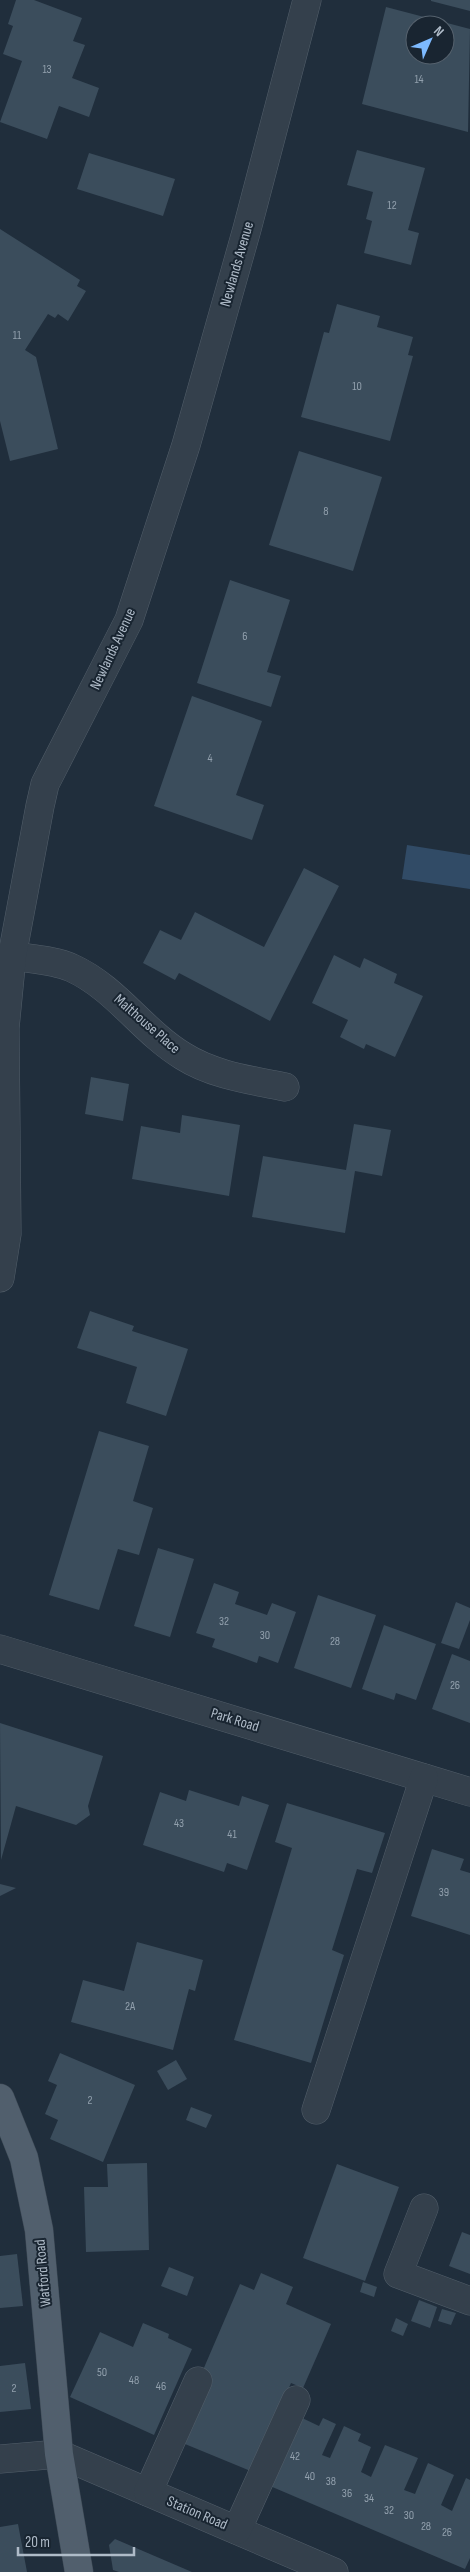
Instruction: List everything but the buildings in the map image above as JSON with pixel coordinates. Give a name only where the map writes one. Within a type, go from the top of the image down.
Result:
[{"type":"main road","name":"Watford Road","points":[[0,2098],[24,2158],[39,2230],[59,2454],[79,2572]]},
{"type":"street","name":"Newlands Avenue","points":[[0,1278],[7,1234],[5,1028],[12,956],[45,784],[132,611],[186,445],[247,229],[307,0]]},
{"type":"street","name":"Malthouse Place","points":[[12,956],[71,967],[103,986],[164,1043],[184,1057],[233,1077],[285,1087]]},
{"type":"street","name":"Park Road","points":[[0,1649],[470,1792]]},
{"type":"street","points":[[316,2110],[424,1778]]},
{"type":"street","points":[[424,2208],[398,2274],[470,2301]]},
{"type":"street","points":[[148,2492],[198,2381]]},
{"type":"street","points":[[237,2530],[296,2400]]},
{"type":"street","points":[[0,2459],[59,2454]]},
{"type":"street","name":"Station Road","points":[[59,2454],[334,2572]]},
{"type":"water","points":[[407,845],[470,855],[470,889],[402,879]]}]
